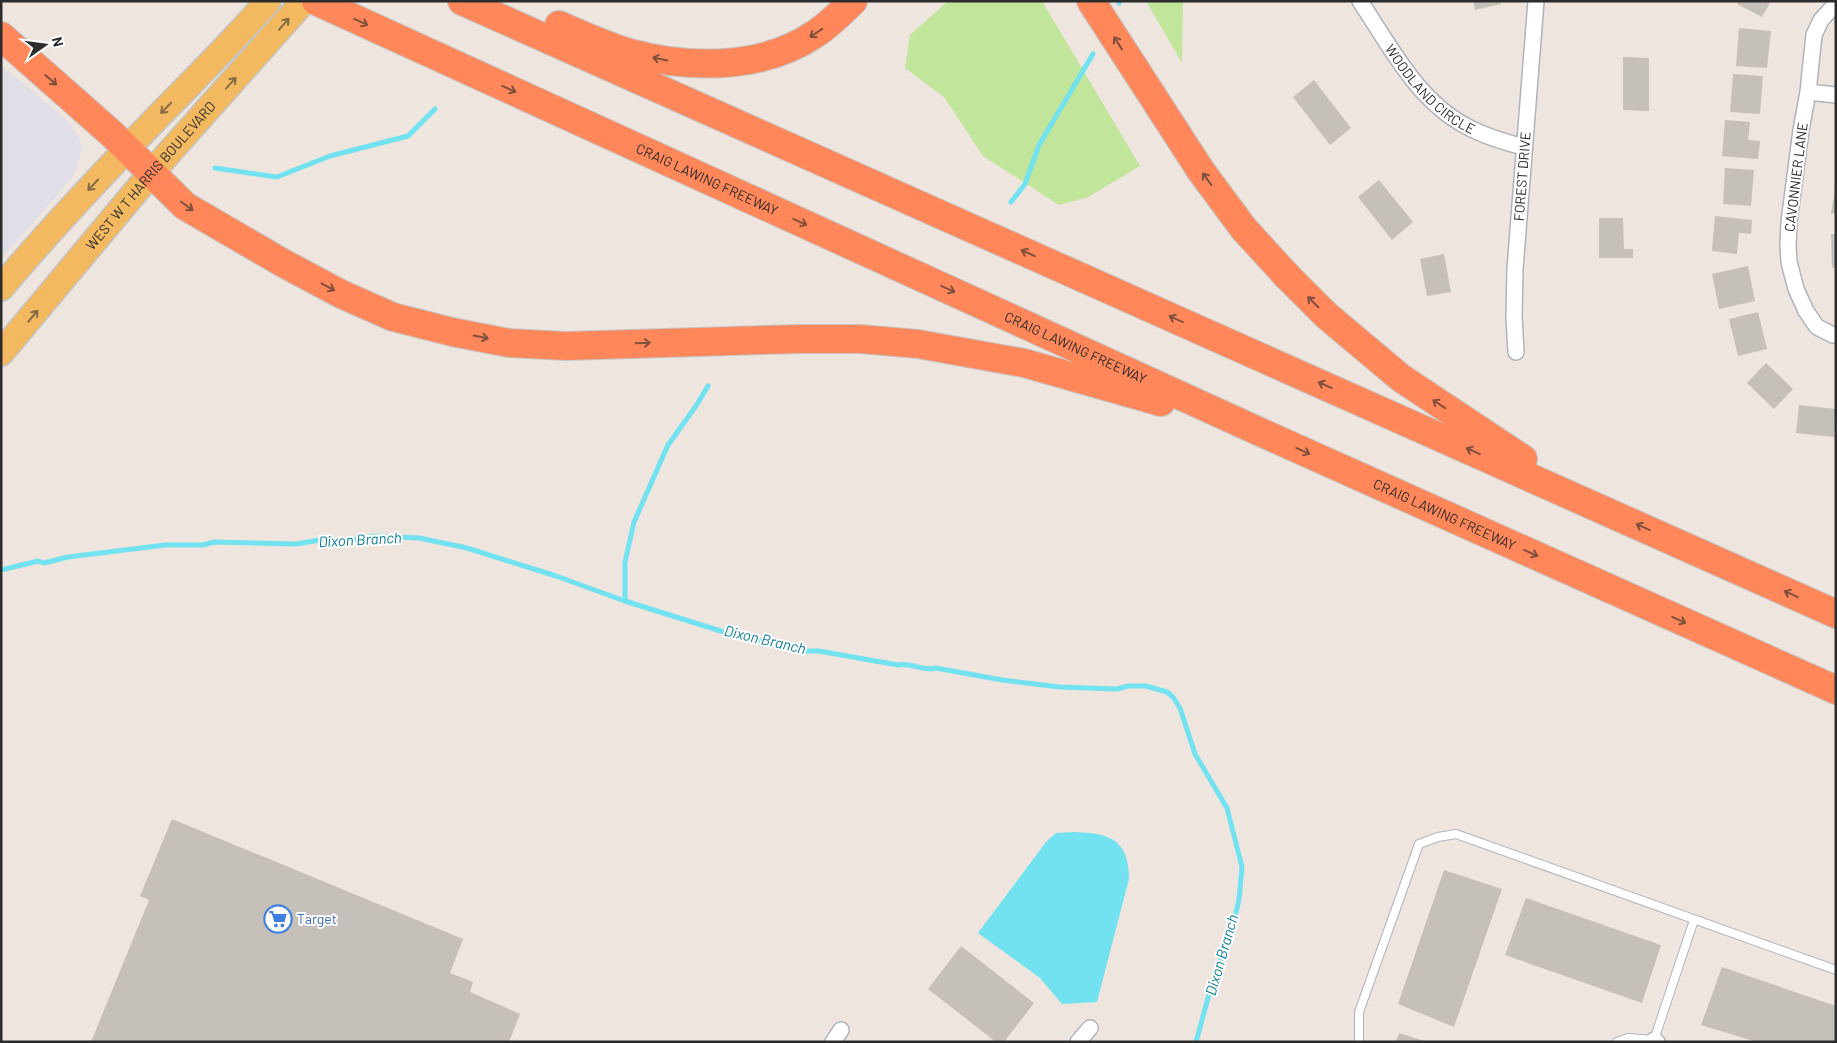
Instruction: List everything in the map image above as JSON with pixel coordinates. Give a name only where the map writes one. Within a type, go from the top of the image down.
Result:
[{"type":"highway","name":"CRAIG LAWING FREEWAY","points":[[316,1],[1258,431],[1836,690]]},
{"type":"highway","points":[[462,1],[1836,614]]},
{"type":"highway","points":[[508,21],[545,19],[629,53],[668,61],[703,65],[737,62],[790,48],[815,34],[853,1]]},
{"type":"highway","points":[[1091,1],[1191,156],[1244,229],[1326,315],[1401,378],[1598,507]]},
{"type":"highway","points":[[1,36],[106,129],[185,206],[299,272],[341,294],[392,317],[452,332],[509,343],[566,346],[798,339],[860,339],[918,344],[1024,363],[1258,431]]},
{"type":"main road","points":[[1,288],[43,238],[237,36],[268,1]]},
{"type":"main road","name":"WEST W T HARRIS BOULEVARD","points":[[1,353],[152,172],[304,1]]},
{"type":"street","name":"WOODLAND CIRCLE","points":[[1360,1],[1415,82],[1433,101],[1466,127],[1497,140],[1524,147]]},
{"type":"street","name":"FOREST DRIVE","points":[[1516,352],[1514,317],[1515,269],[1536,1]]},
{"type":"street","name":"CAVONNIER LANE","points":[[1831,9],[1821,20],[1814,36],[1808,92],[1789,222],[1789,262],[1796,289],[1806,311],[1818,327],[1833,335]]},
{"type":"street","points":[[1808,92],[1836,95]]},
{"type":"street","points":[[1078,1042],[1090,1028]]},
{"type":"lane","points":[[1358,1042],[1359,1012],[1419,844],[1438,837],[1456,834],[1836,970]]},
{"type":"lane","points":[[1617,1042],[1628,1038],[1655,1041],[1694,920]]},
{"type":"shaded area","points":[[1,65],[67,120],[80,139],[82,150],[75,172],[67,184],[1,259]]},
{"type":"green space","points":[[948,1],[1042,1],[1140,166],[1088,197],[1059,205],[983,156],[944,97],[905,68],[910,35]]},
{"type":"green space","points":[[1146,1],[1183,1],[1182,63]]},
{"type":"water","points":[[1056,833],[1097,834],[1114,840],[1121,846],[1125,854],[1129,879],[1097,1002],[1062,1004],[1040,978],[978,933],[1046,842]]},
{"type":"building","points":[[1473,1],[1500,1],[1501,4],[1475,10]]},
{"type":"building","points":[[1738,1],[1771,1],[1762,17],[1737,4]]},
{"type":"building","points":[[1739,28],[1771,31],[1767,68],[1736,66]]},
{"type":"building","points":[[1623,57],[1649,58],[1649,111],[1623,110]]},
{"type":"building","points":[[1733,74],[1763,76],[1760,114],[1730,112]]},
{"type":"building","points":[[1314,80],[1351,128],[1330,145],[1293,97]]},
{"type":"building","points":[[1725,120],[1750,122],[1748,140],[1760,141],[1758,159],[1722,156]]},
{"type":"building","points":[[1725,168],[1754,170],[1751,206],[1723,204]]},
{"type":"building","points":[[1379,180],[1413,222],[1392,240],[1358,197]]},
{"type":"building","points":[[1836,190],[1836,214],[1831,213]]},
{"type":"building","points":[[1715,216],[1752,220],[1751,234],[1739,233],[1737,254],[1712,251]]},
{"type":"building","points":[[1599,218],[1623,218],[1624,249],[1633,249],[1633,258],[1599,258]]},
{"type":"building","points":[[1831,234],[1836,234],[1836,267],[1832,268]]},
{"type":"building","points":[[1444,254],[1451,292],[1427,296],[1420,259]]},
{"type":"building","points":[[1748,266],[1755,301],[1719,309],[1712,274]]},
{"type":"building","points":[[1758,312],[1767,349],[1738,356],[1729,319]]},
{"type":"building","points":[[1766,363],[1793,389],[1774,409],[1747,383]]},
{"type":"building","points":[[1799,405],[1836,409],[1834,437],[1796,433]]},
{"type":"building","name":"Target","points":[[172,819],[463,939],[450,973],[473,982],[470,992],[520,1014],[509,1042],[91,1042],[149,900],[140,896]]},
{"type":"building","points":[[1444,870],[1502,889],[1454,1027],[1398,1004]]},
{"type":"building","points":[[1526,898],[1661,945],[1642,1003],[1505,955]]},
{"type":"building","points":[[961,946],[1034,1003],[1004,1042],[996,1042],[928,989]]},
{"type":"building","points":[[1722,967],[1836,1006],[1836,1042],[1757,1042],[1701,1025]]},
{"type":"building","points":[[1399,1033],[1424,1041],[1424,1042],[1396,1042]]},
{"type":"waterway","points":[[1011,202],[1025,184],[1039,145],[1093,54]]},
{"type":"waterway","points":[[215,168],[277,177],[330,156],[408,136],[435,109]]},
{"type":"waterway","points":[[625,601],[625,562],[634,522],[668,445],[708,386]]},
{"type":"waterway","name":"Dixon Branch","points":[[1,570],[38,561],[44,563],[68,557],[165,545],[203,545],[214,542],[296,544],[326,539],[345,541],[375,536],[419,538],[467,548],[727,633],[807,651],[819,651],[898,665],[903,664],[926,669],[936,668],[1002,680],[1060,687],[1117,689],[1128,686],[1146,686],[1167,692],[1173,697],[1180,708],[1195,754],[1227,808],[1242,867],[1239,899],[1233,926],[1211,987],[1196,1042]]},
{"type":"place","name":"Target","points":[[278,919]]}]
